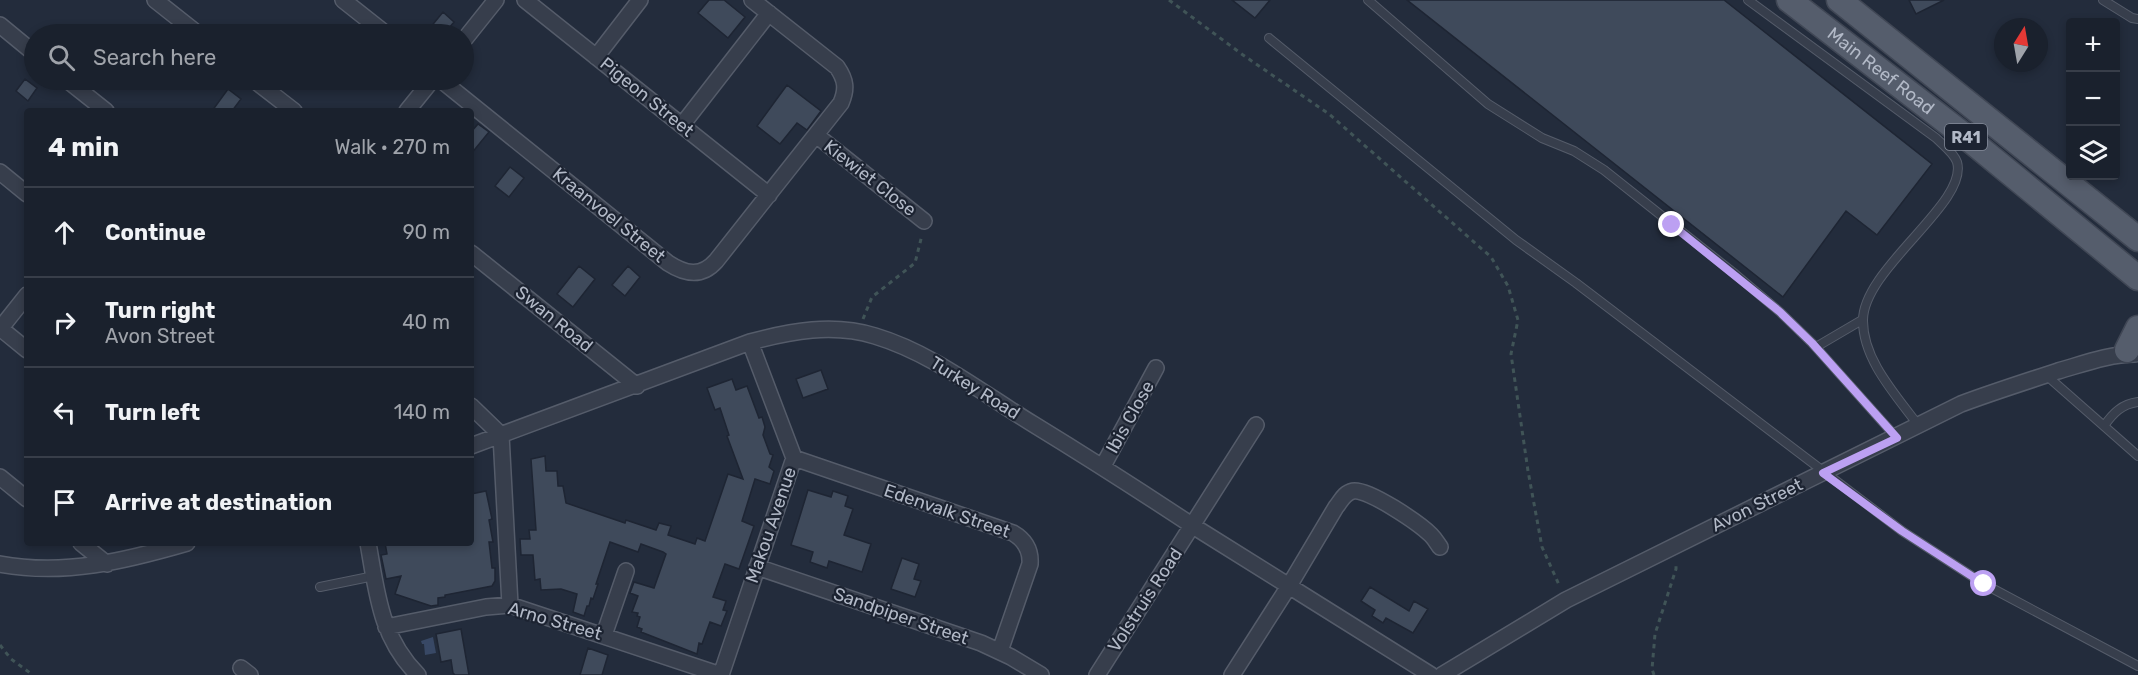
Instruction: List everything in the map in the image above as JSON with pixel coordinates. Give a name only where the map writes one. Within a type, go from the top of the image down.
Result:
[{"type":"main road","name":"Main Reef Road","points":[[1789,0],[1965,136],[2138,278]]},
{"type":"main road","name":"Main Reef Road","points":[[1839,0],[2138,239]]},
{"type":"main road","points":[[2130,350],[2138,328]]},
{"type":"street","points":[[155,0],[185,24]]},
{"type":"street","points":[[343,0],[373,24]]},
{"type":"street","points":[[474,28],[496,0]]},
{"type":"street","name":"Pigeon Street","points":[[525,0],[769,195]]},
{"type":"street","points":[[596,57],[640,0]]},
{"type":"street","points":[[752,0],[837,67],[842,74],[845,92],[841,103],[769,195]]},
{"type":"street","points":[[682,125],[769,13]]},
{"type":"street","points":[[0,25],[24,45]]},
{"type":"street","points":[[80,90],[102,108]]},
{"type":"street","points":[[267,90],[290,108]]},
{"type":"street","points":[[409,108],[424,90]]},
{"type":"street","name":"Kraanvoel Street","points":[[453,90],[668,263],[688,274],[698,273],[711,266],[769,195]]},
{"type":"street","name":"Kiewiet Close","points":[[816,135],[924,221]]},
{"type":"street","points":[[0,172],[24,192]]},
{"type":"street","name":"Swan Road","points":[[474,255],[637,386]]},
{"type":"street","points":[[24,299],[0,329],[24,348]]},
{"type":"street","name":"Turkey Road","points":[[474,445],[750,342],[784,332],[810,329],[862,333],[893,342],[918,353],[1103,466],[1192,525],[1431,675]]},
{"type":"street","name":"Makou Avenue","points":[[721,675],[794,458],[750,342]]},
{"type":"street","name":"Avon Street","points":[[1442,675],[1566,600],[1897,438],[1918,425],[1970,401],[2130,350]]},
{"type":"street","name":"Ibis Close","points":[[1103,466],[1156,368]]},
{"type":"street","points":[[474,409],[501,435],[510,605]]},
{"type":"street","name":"Volstruis Road","points":[[1097,675],[1257,425]]},
{"type":"street","name":"Edenvalk Street","points":[[794,458],[1020,537],[1029,549],[1030,564],[1000,651]]},
{"type":"street","points":[[0,477],[24,497]]},
{"type":"street","points":[[1232,675],[1343,496],[1355,490],[1381,501],[1417,524],[1431,535],[1440,547]]},
{"type":"street","points":[[85,546],[107,564]]},
{"type":"street","points":[[0,564],[39,569],[107,564],[176,546]]},
{"type":"street","points":[[369,546],[379,606],[386,627],[393,643],[418,675]]},
{"type":"street","name":"Sandpiper Street","points":[[757,567],[1000,651],[1041,675]]},
{"type":"street","points":[[604,635],[626,572]]},
{"type":"street","name":"Arno Street","points":[[386,627],[486,607],[510,605],[721,675]]},
{"type":"lane","points":[[1368,0],[1488,104],[1542,138],[1574,151],[1604,170],[1753,289],[1816,347],[1897,438]]},
{"type":"lane","points":[[1748,0],[1936,138],[1957,162],[1958,171],[1953,186],[1926,225],[1880,277],[1867,297],[1862,320],[1870,353],[1885,379],[1918,425]]},
{"type":"lane","points":[[2103,0],[2132,18],[2138,19]]},
{"type":"lane","points":[[1269,38],[1516,240],[1902,531],[1984,584],[2138,666]]},
{"type":"lane","points":[[1816,347],[1862,320]]},
{"type":"lane","points":[[2046,375],[2138,456]]},
{"type":"lane","points":[[2104,426],[2109,418],[2125,405],[2138,402]]},
{"type":"lane","points":[[320,587],[374,576]]},
{"type":"path","points":[[1169,0],[1243,55],[1329,114],[1491,257],[1508,286],[1518,320],[1511,354],[1528,471],[1542,547],[1566,600]]},
{"type":"path","points":[[862,333],[864,316],[872,297],[915,262],[924,221]]},
{"type":"path","points":[[1654,675],[1652,669],[1655,634],[1676,569],[1677,545]]},
{"type":"path","points":[[0,645],[11,659],[33,675]]},
{"type":"water","points":[[433,637],[436,653],[425,655],[424,644],[421,641]]},
{"type":"building","points":[[709,0],[724,0],[745,17],[728,38],[698,13]]},
{"type":"building","points":[[1232,0],[1270,0],[1255,18]]},
{"type":"building","points":[[1407,0],[1724,0],[1932,164],[1877,235],[1846,211],[1783,297]]},
{"type":"building","points":[[1909,0],[1944,0],[1916,14]]},
{"type":"building","points":[[443,12],[454,22],[452,24],[433,24]]},
{"type":"building","points":[[24,80],[24,90],[36,90],[28,101],[16,91]]},
{"type":"building","points":[[787,85],[821,111],[807,130],[797,123],[780,144],[757,126]]},
{"type":"building","points":[[227,90],[241,99],[234,108],[214,108]]},
{"type":"building","points":[[478,124],[489,132],[474,150],[474,129]]},
{"type":"building","points":[[510,167],[524,178],[509,197],[495,186]]},
{"type":"building","points":[[579,266],[595,279],[573,307],[557,294]]},
{"type":"building","points":[[628,266],[640,277],[625,296],[612,285]]},
{"type":"building","points":[[821,370],[828,389],[803,398],[796,379]]},
{"type":"building","points":[[732,379],[736,390],[747,386],[759,418],[762,417],[765,427],[763,435],[770,454],[773,455],[769,467],[774,471],[770,484],[755,479],[742,521],[754,526],[739,569],[725,564],[713,597],[726,601],[723,610],[727,611],[721,626],[710,622],[702,644],[699,643],[697,654],[641,632],[642,629],[637,627],[640,617],[637,616],[638,613],[632,612],[638,596],[630,593],[634,582],[654,588],[666,554],[663,552],[641,544],[638,552],[610,542],[593,599],[591,598],[584,616],[573,612],[577,594],[561,589],[541,590],[540,579],[535,580],[533,555],[521,555],[520,539],[530,539],[529,530],[536,530],[531,459],[545,456],[546,471],[557,471],[558,486],[563,486],[566,503],[625,523],[626,520],[656,530],[659,523],[671,526],[668,535],[695,544],[697,538],[705,541],[728,474],[743,479],[727,436],[729,435],[720,408],[715,410],[707,388]]},
{"type":"building","points":[[808,490],[831,497],[833,491],[848,496],[845,506],[853,509],[844,535],[871,544],[862,572],[829,561],[827,568],[810,562],[813,552],[791,545]]},
{"type":"building","points":[[486,491],[492,519],[489,520],[493,542],[489,542],[492,568],[495,568],[495,581],[492,586],[445,595],[445,597],[438,598],[438,605],[431,606],[395,594],[401,576],[386,579],[381,555],[387,554],[386,546],[474,546],[474,493]]},
{"type":"building","points":[[902,558],[919,564],[914,579],[921,581],[915,597],[891,589]]},
{"type":"building","points":[[1370,587],[1409,611],[1414,601],[1428,609],[1413,633],[1386,618],[1383,623],[1372,616],[1375,610],[1361,601]]},
{"type":"building","points":[[461,629],[469,675],[455,675],[451,660],[441,662],[436,634]]},
{"type":"building","points":[[588,648],[608,655],[602,675],[580,675]]},
{"type":"route","points":[[1672,225],[1780,312],[1812,343],[1897,438],[1823,473],[1902,531],[1984,584]]}]
